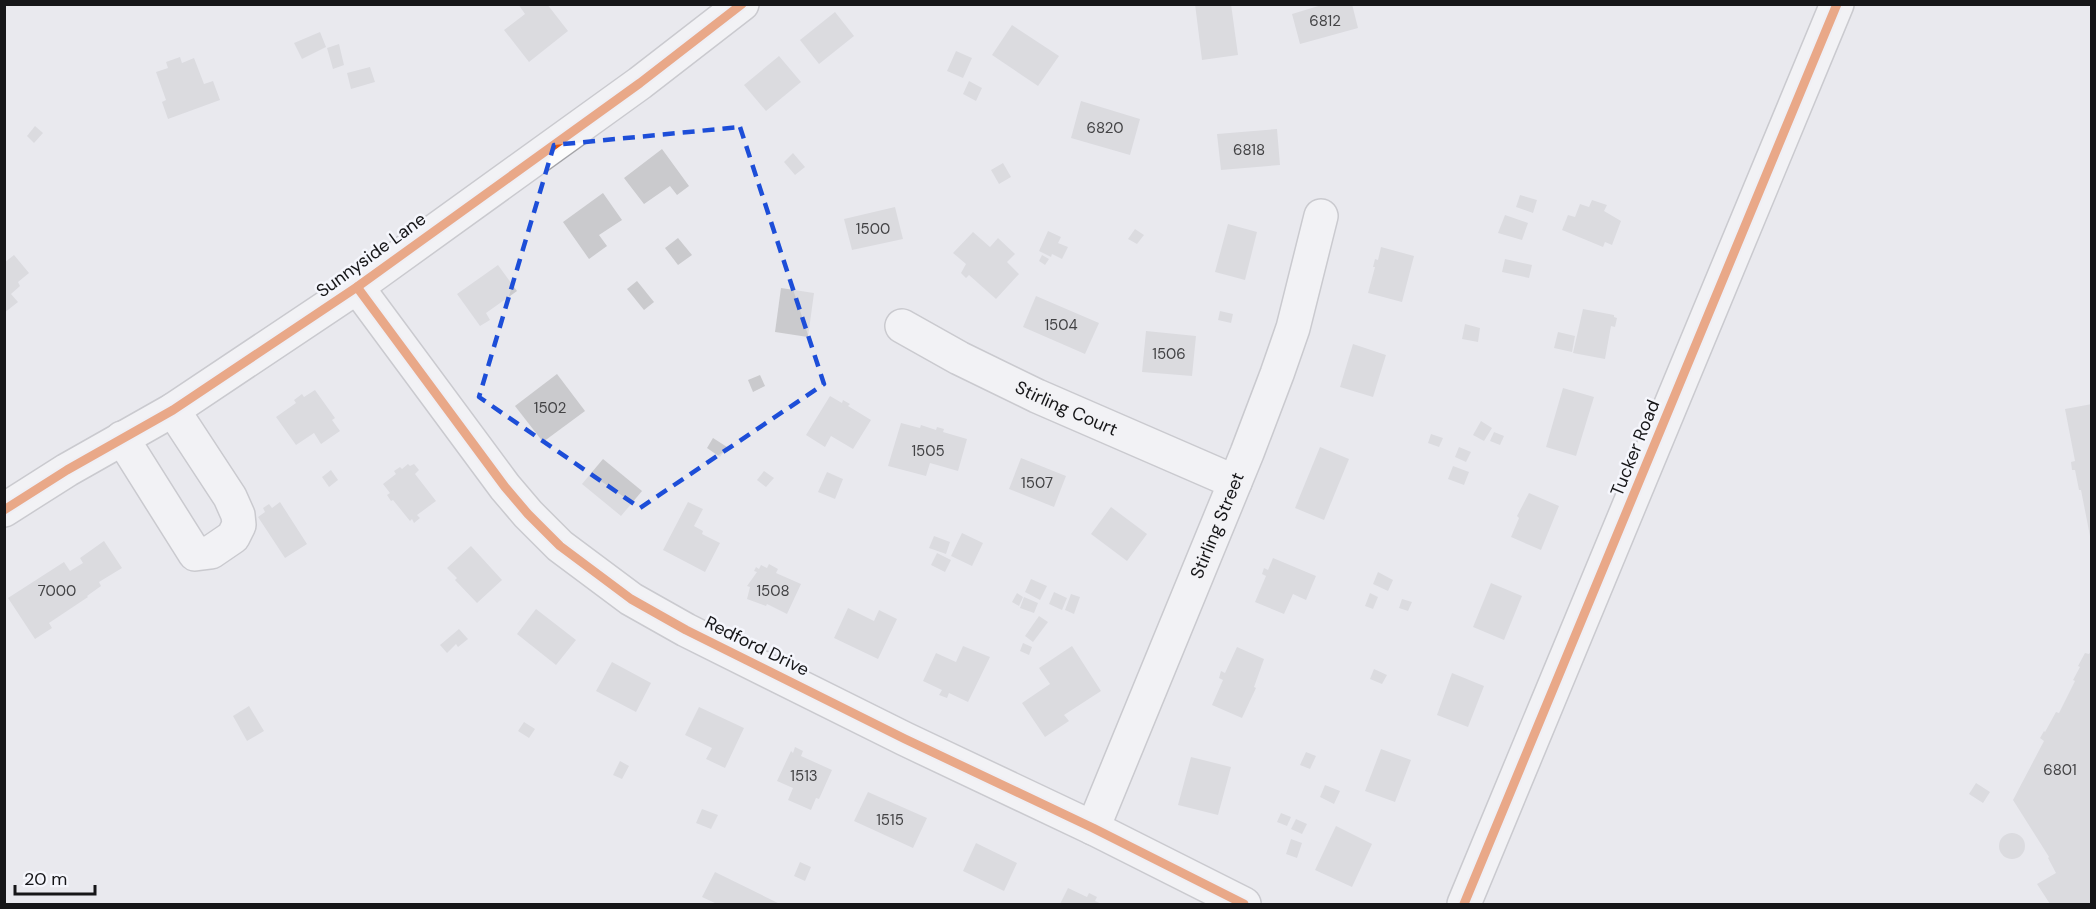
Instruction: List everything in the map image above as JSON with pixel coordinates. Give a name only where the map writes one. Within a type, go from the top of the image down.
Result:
[{"type":"street","name":"Sunnyside Lane","points":[[4,510],[67,470],[173,410],[357,287],[640,83],[742,4]]},
{"type":"street","name":"Tucker Road","points":[[1464,904],[1837,4]]},
{"type":"street","name":"Stirling Street","points":[[1093,828],[1235,482],[1285,353],[1321,216]]},
{"type":"street","name":"Redford Drive","points":[[357,287],[505,487],[528,514],[560,546],[615,588],[686,630],[1244,904]]},
{"type":"street","name":"Stirling Court","points":[[902,326],[959,358],[1037,396],[1235,482]]},
{"type":"street","points":[[122,438],[195,554],[211,552],[233,537],[239,525],[238,515],[230,497],[173,410]]},
{"type":"highlighted area","points":[[740,127],[824,384],[640,508],[479,397],[554,145]]},
{"type":"building","points":[[518,4],[547,4],[568,31],[529,62],[504,30],[525,14]]},
{"type":"building","points":[[1195,4],[1231,4],[1238,55],[1202,60]]},
{"type":"building","points":[[1325,4],[1352,4],[1358,28],[1300,44],[1292,14]]},
{"type":"building","points":[[835,12],[854,36],[819,64],[800,40]]},
{"type":"building","points":[[1012,25],[1059,56],[1038,86],[992,55]]},
{"type":"building","points":[[320,32],[326,47],[302,59],[294,43]]},
{"type":"building","points":[[339,44],[344,65],[333,69],[327,48]]},
{"type":"building","points":[[956,51],[972,58],[963,78],[947,71]]},
{"type":"building","points":[[779,56],[801,82],[766,111],[744,85]]},
{"type":"building","points":[[180,57],[182,63],[194,58],[204,84],[213,81],[220,100],[168,119],[162,102],[166,100],[156,72],[168,68],[166,62]]},
{"type":"building","points":[[370,67],[375,82],[351,89],[347,73]]},
{"type":"building","points":[[969,81],[982,88],[976,101],[963,94]]},
{"type":"building","points":[[1081,101],[1140,119],[1130,155],[1071,138]]},
{"type":"building","points":[[35,126],[43,133],[34,143],[27,136]]},
{"type":"building","points":[[1277,129],[1280,165],[1221,170],[1217,134]]},
{"type":"building","points":[[662,149],[689,186],[677,195],[670,186],[644,204],[624,178]]},
{"type":"building","points":[[793,153],[805,167],[795,175],[784,162]]},
{"type":"building","points":[[1003,163],[1011,177],[999,184],[991,170]]},
{"type":"building","points":[[603,193],[622,220],[599,235],[607,246],[589,259],[563,222]]},
{"type":"building","points":[[1520,195],[1537,200],[1533,213],[1516,207]]},
{"type":"building","points":[[1592,200],[1607,205],[1604,211],[1621,221],[1612,245],[1605,242],[1603,247],[1562,230],[1568,215],[1575,217],[1580,204],[1589,207]]},
{"type":"building","points":[[895,207],[903,239],[852,250],[844,219]]},
{"type":"building","points":[[1505,215],[1528,223],[1522,240],[1498,233]]},
{"type":"building","points":[[1228,224],[1257,232],[1245,280],[1215,272]]},
{"type":"building","points":[[1135,229],[1144,235],[1137,244],[1128,239]]},
{"type":"building","points":[[1048,231],[1061,237],[1058,243],[1068,247],[1062,259],[1039,251]]},
{"type":"building","points":[[973,232],[990,247],[998,238],[1015,254],[1007,262],[1019,274],[996,299],[969,275],[966,278],[961,273],[966,264],[953,253]]},
{"type":"building","points":[[678,238],[692,255],[678,265],[665,248]]},
{"type":"building","points":[[1381,247],[1414,256],[1402,302],[1368,293],[1375,259],[1378,260]]},
{"type":"building","points":[[14,255],[29,273],[18,282],[20,286],[11,294],[18,302],[4,313],[4,263]]},
{"type":"building","points":[[1042,255],[1049,259],[1045,265],[1039,261]]},
{"type":"building","points":[[1505,259],[1532,265],[1529,278],[1502,272]]},
{"type":"building","points":[[498,265],[517,291],[486,313],[490,320],[480,326],[457,294]]},
{"type":"building","points":[[637,281],[654,302],[644,310],[627,289]]},
{"type":"building","points":[[781,288],[814,293],[808,337],[775,332]]},
{"type":"building","points":[[1036,296],[1099,323],[1085,354],[1023,327]]},
{"type":"building","points":[[1583,309],[1614,315],[1617,318],[1615,327],[1611,326],[1605,359],[1573,353]]},
{"type":"building","points":[[1220,311],[1233,314],[1231,323],[1218,320]]},
{"type":"building","points":[[1465,324],[1480,328],[1478,342],[1462,339]]},
{"type":"building","points":[[1146,331],[1196,336],[1192,376],[1142,372]]},
{"type":"building","points":[[1558,332],[1575,336],[1572,352],[1554,348]]},
{"type":"building","points":[[1353,344],[1386,355],[1373,397],[1340,387]]},
{"type":"building","points":[[557,374],[585,411],[543,442],[515,406]]},
{"type":"building","points":[[760,375],[765,386],[753,392],[748,380]]},
{"type":"building","points":[[1563,388],[1594,397],[1576,456],[1546,447]]},
{"type":"building","points":[[315,390],[335,418],[332,420],[340,431],[321,444],[314,433],[296,445],[276,417],[296,403],[294,400],[302,394],[304,397]]},
{"type":"building","points":[[830,396],[842,403],[843,400],[850,404],[848,406],[871,420],[853,449],[831,436],[825,447],[806,435]]},
{"type":"building","points":[[2092,404],[2092,536],[2090,536],[2081,490],[2079,490],[2075,470],[2072,470],[2071,462],[2075,461],[2065,409]]},
{"type":"building","points":[[1481,421],[1492,428],[1484,441],[1473,435]]},
{"type":"building","points":[[901,423],[920,428],[921,425],[936,430],[937,427],[944,429],[943,432],[967,439],[958,471],[930,463],[926,476],[888,466]]},
{"type":"building","points":[[1494,432],[1504,436],[1500,445],[1490,441]]},
{"type":"building","points":[[1431,434],[1443,438],[1439,447],[1428,443]]},
{"type":"building","points":[[713,438],[727,447],[720,457],[707,448]]},
{"type":"building","points":[[1320,447],[1349,459],[1324,520],[1295,508]]},
{"type":"building","points":[[1459,447],[1471,452],[1466,462],[1455,457]]},
{"type":"building","points":[[1021,458],[1066,476],[1054,507],[1009,489]]},
{"type":"building","points":[[603,459],[642,491],[621,516],[582,484]]},
{"type":"building","points":[[408,464],[410,466],[414,464],[419,470],[415,474],[436,501],[417,515],[420,518],[414,523],[393,500],[391,501],[387,495],[390,493],[383,484],[396,474],[394,471]]},
{"type":"building","points":[[1453,466],[1469,472],[1464,485],[1448,479]]},
{"type":"building","points":[[331,470],[338,480],[329,487],[322,477]]},
{"type":"building","points":[[764,471],[774,478],[766,487],[757,480]]},
{"type":"building","points":[[827,472],[843,479],[835,499],[818,492]]},
{"type":"building","points":[[1529,493],[1559,506],[1541,550],[1511,537],[1519,518],[1517,516]]},
{"type":"building","points":[[280,502],[307,544],[285,558],[258,517],[265,512],[263,508],[269,504],[272,508]]},
{"type":"building","points":[[688,502],[703,509],[694,526],[703,531],[702,534],[720,543],[705,572],[663,550]]},
{"type":"building","points":[[1111,507],[1147,534],[1127,561],[1091,534]]},
{"type":"building","points":[[962,533],[983,543],[972,566],[951,556]]},
{"type":"building","points":[[934,536],[950,542],[946,554],[929,548]]},
{"type":"building","points":[[104,541],[122,568],[99,582],[101,586],[49,623],[52,628],[35,639],[8,598],[64,562],[70,571],[83,563],[80,558]]},
{"type":"building","points":[[471,546],[502,580],[477,603],[447,568]]},
{"type":"building","points":[[937,553],[951,560],[945,572],[931,565]]},
{"type":"building","points":[[1273,558],[1316,576],[1306,600],[1293,594],[1284,614],[1255,602],[1266,576],[1262,574],[1264,568],[1268,570]]},
{"type":"building","points":[[769,564],[778,569],[776,573],[801,584],[787,614],[767,604],[766,606],[747,599],[750,587],[747,586],[757,572],[754,571],[756,567],[759,569],[761,565],[767,568]]},
{"type":"building","points":[[1378,572],[1393,580],[1388,591],[1373,584]]},
{"type":"building","points":[[1031,579],[1047,586],[1040,600],[1025,592]]},
{"type":"building","points":[[1491,583],[1522,596],[1504,640],[1473,627]]},
{"type":"building","points":[[1054,592],[1067,598],[1062,610],[1049,604]]},
{"type":"building","points":[[1017,593],[1023,597],[1019,606],[1012,602]]},
{"type":"building","points":[[1370,593],[1378,597],[1373,609],[1365,606]]},
{"type":"building","points":[[1071,594],[1080,597],[1074,614],[1065,610]]},
{"type":"building","points":[[1024,597],[1038,603],[1034,613],[1020,608]]},
{"type":"building","points":[[1402,599],[1412,602],[1408,611],[1399,608]]},
{"type":"building","points":[[848,608],[874,621],[879,610],[897,619],[878,659],[834,638]]},
{"type":"building","points":[[536,609],[576,640],[556,665],[517,634]]},
{"type":"building","points":[[1039,616],[1048,622],[1033,642],[1025,636]]},
{"type":"building","points":[[459,629],[468,639],[458,647],[456,644],[447,653],[440,645]]},
{"type":"building","points":[[1023,643],[1032,647],[1029,655],[1020,651]]},
{"type":"building","points":[[963,646],[990,657],[968,702],[949,693],[947,698],[939,695],[942,690],[923,681],[936,653],[956,662]]},
{"type":"building","points":[[1072,646],[1101,691],[1064,715],[1069,721],[1045,737],[1022,703],[1050,684],[1039,668]]},
{"type":"building","points":[[1237,647],[1264,659],[1254,687],[1256,688],[1242,718],[1212,705],[1223,680],[1219,678],[1221,671],[1225,673]]},
{"type":"building","points":[[2092,650],[2092,904],[2050,904],[2037,884],[2056,873],[2049,857],[2013,800],[2044,741],[2040,738],[2056,712],[2059,713],[2075,681],[2073,680],[2080,667],[2078,666],[2085,653],[2089,654]]},
{"type":"building","points":[[612,662],[651,683],[636,712],[596,691]]},
{"type":"building","points":[[1374,669],[1387,675],[1382,684],[1370,679]]},
{"type":"building","points":[[1452,673],[1484,686],[1468,727],[1437,715]]},
{"type":"building","points":[[249,706],[264,731],[247,741],[233,716]]},
{"type":"building","points":[[699,707],[744,728],[725,768],[706,759],[712,748],[685,735]]},
{"type":"building","points":[[524,722],[535,729],[529,738],[518,731]]},
{"type":"building","points":[[795,747],[803,751],[801,756],[832,770],[819,799],[816,798],[811,810],[788,800],[793,788],[777,781]]},
{"type":"building","points":[[1381,749],[1411,760],[1395,802],[1365,791]]},
{"type":"building","points":[[1306,752],[1316,756],[1310,769],[1300,765]]},
{"type":"building","points":[[1191,757],[1231,767],[1218,815],[1178,805]]},
{"type":"building","points":[[620,761],[629,766],[622,779],[613,775]]},
{"type":"building","points":[[1976,783],[1990,792],[1983,803],[1969,794]]},
{"type":"building","points":[[1325,785],[1340,791],[1334,804],[1320,797]]},
{"type":"building","points":[[868,792],[927,818],[913,848],[854,821]]},
{"type":"building","points":[[702,809],[718,815],[711,829],[696,823]]},
{"type":"building","points":[[1281,813],[1291,817],[1287,826],[1277,822]]},
{"type":"building","points":[[1296,819],[1307,824],[1302,834],[1291,829]]},
{"type":"building","points":[[1336,826],[1372,844],[1352,887],[1315,870]]},
{"type":"building","points":[[2012,833],[2021,837],[2025,846],[2021,855],[2012,859],[2003,855],[1999,846],[2003,837]]},
{"type":"building","points":[[1291,839],[1302,843],[1297,858],[1286,854]]},
{"type":"building","points":[[976,843],[1017,863],[1004,891],[963,871]]},
{"type":"building","points":[[800,862],[811,867],[805,881],[794,876]]},
{"type":"building","points":[[715,872],[780,904],[717,904],[702,897]]},
{"type":"building","points":[[1068,888],[1087,897],[1089,893],[1097,897],[1095,901],[1102,904],[1060,904]]},
{"type":"cycle path","points":[[4,510],[67,470],[173,410],[357,287],[640,83],[742,4]]},
{"type":"cycle path","points":[[1464,904],[1837,4]]},
{"type":"cycle path","points":[[357,287],[505,487],[528,514],[560,546],[631,599],[686,630],[905,739],[1093,828],[1244,904]]}]
